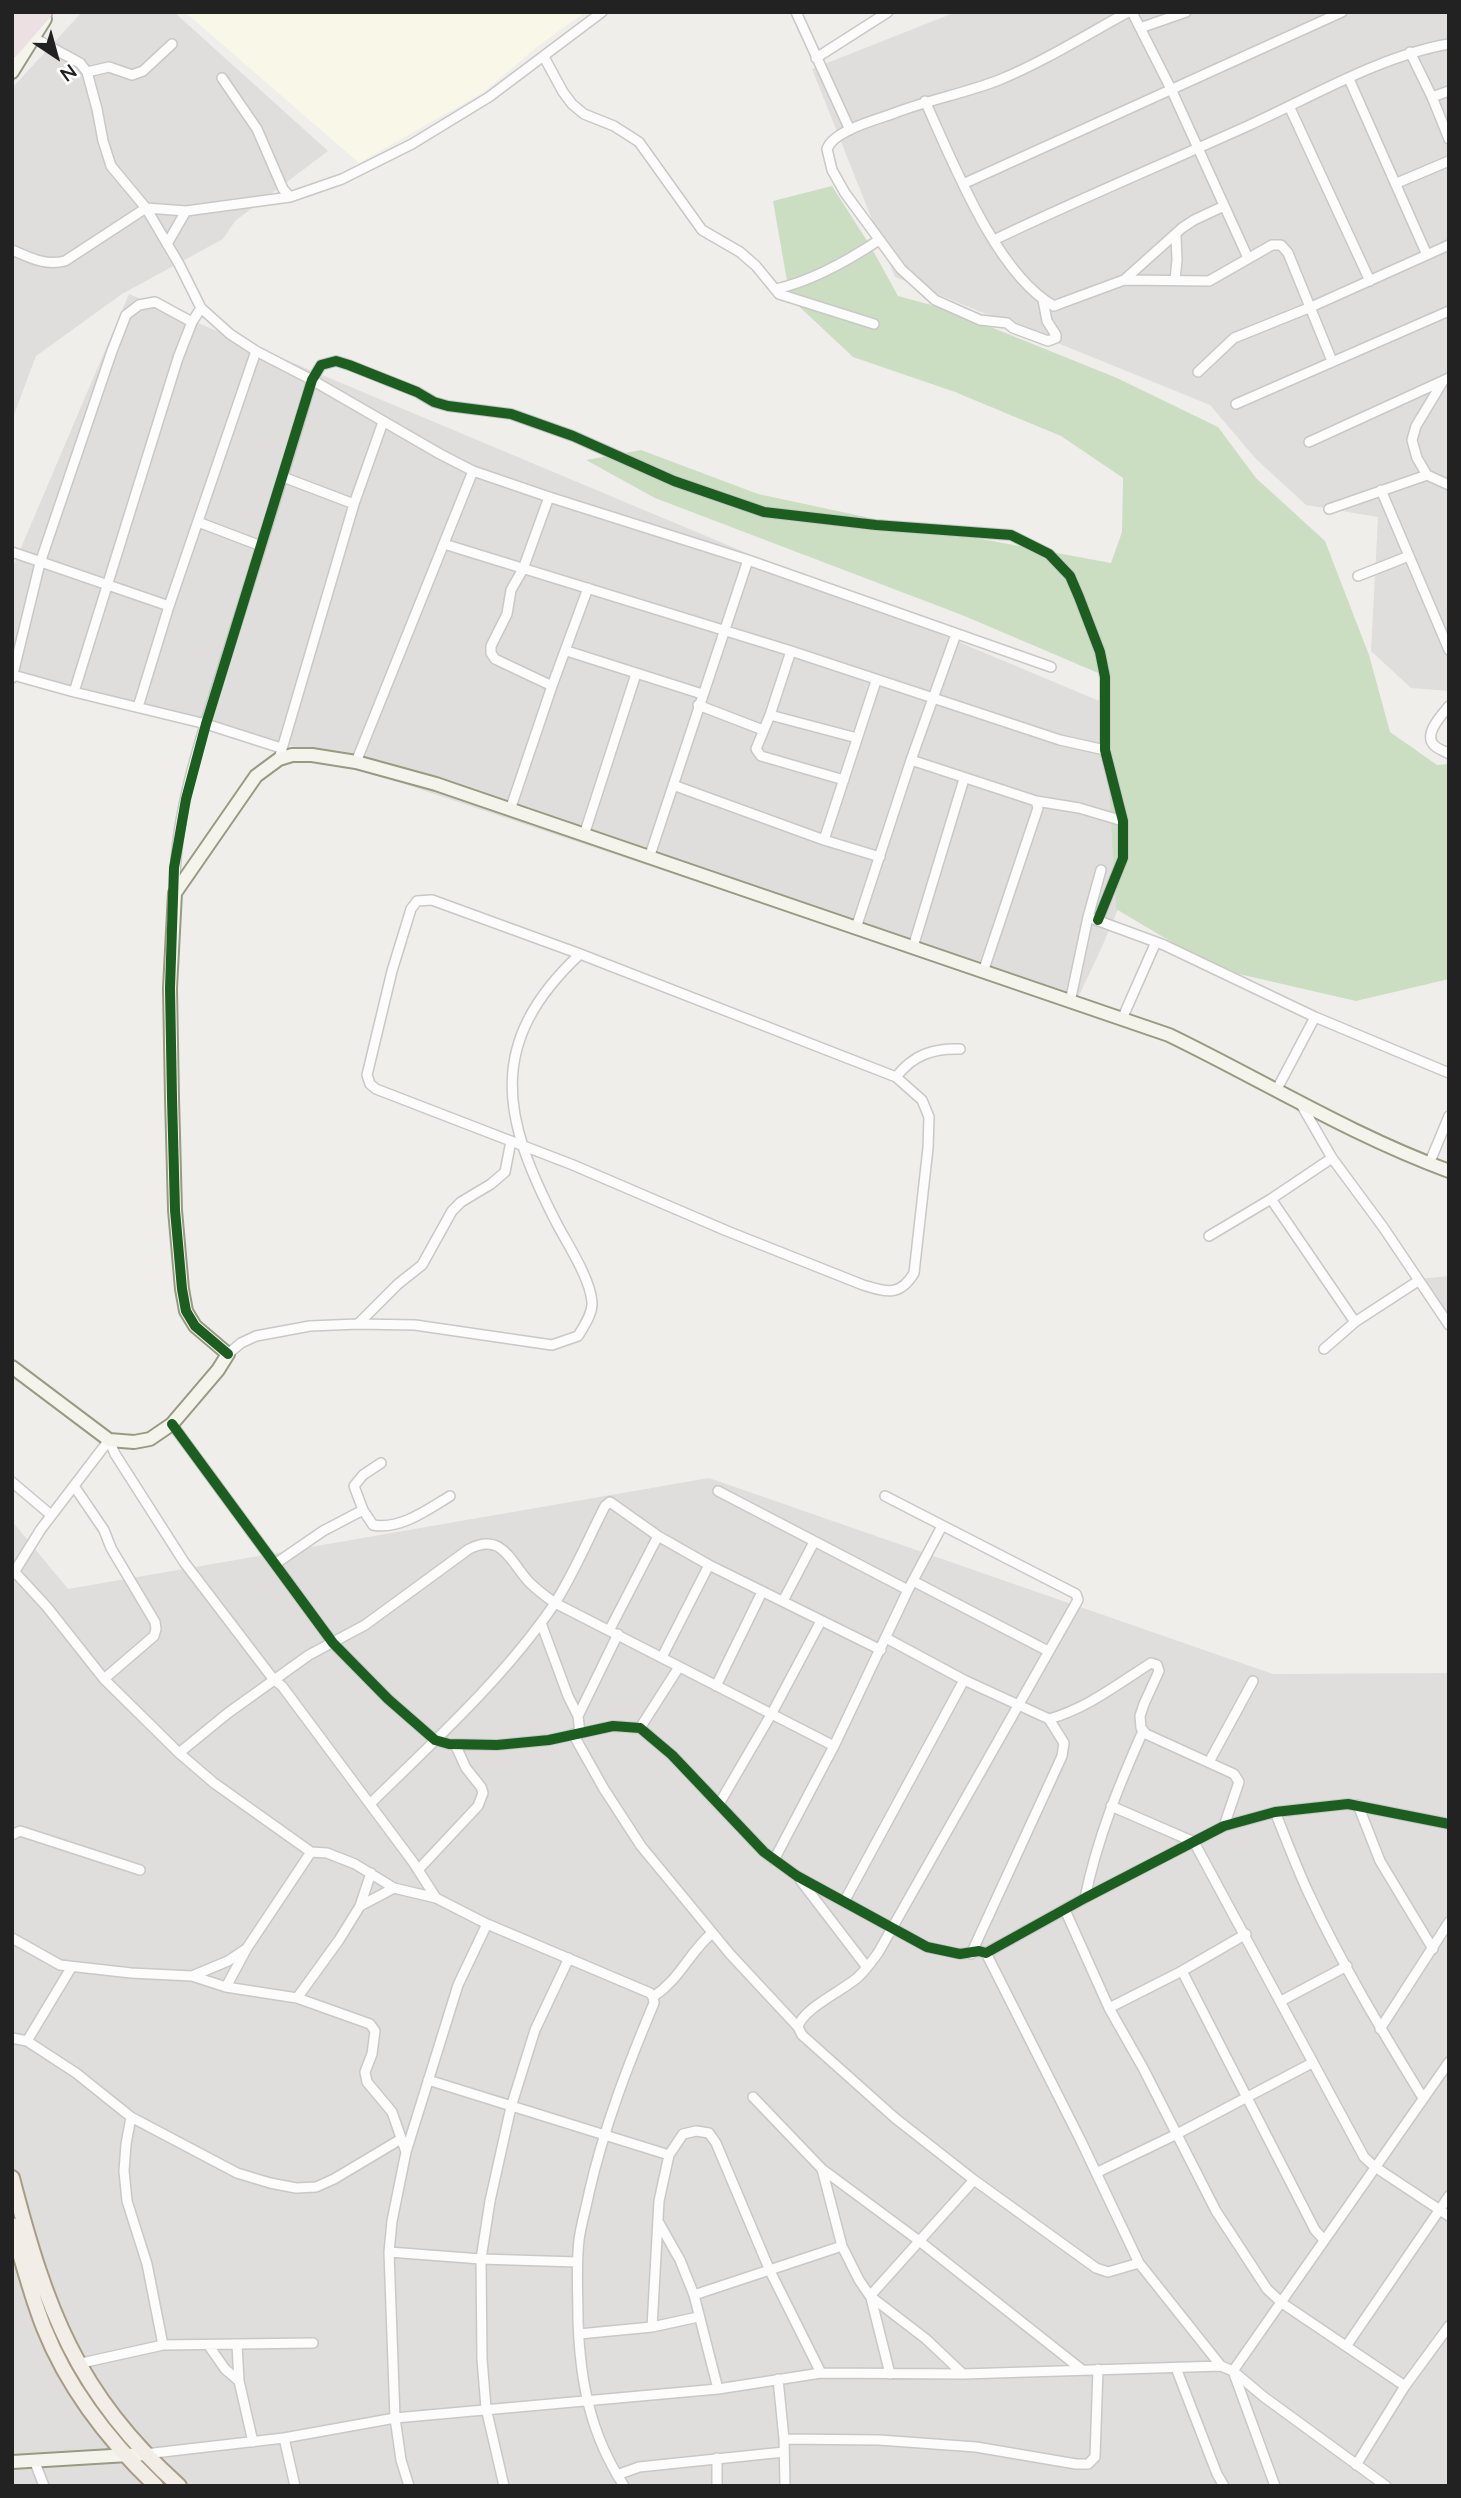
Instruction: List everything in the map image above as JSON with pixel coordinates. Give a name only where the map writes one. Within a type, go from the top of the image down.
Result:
[{"type":"highway","points":[[12,26],[24,12]]},
{"type":"highway","points":[[12,49],[46,12]]},
{"type":"main road","points":[[12,2178],[42,2285],[77,2364],[107,2410],[145,2454],[179,2486]]},
{"type":"main road","points":[[12,2225],[44,2330],[62,2366],[95,2419],[156,2486]]},
{"type":"street","points":[[12,72],[46,12]]},
{"type":"street","points":[[12,250],[42,263],[53,264],[65,261],[146,208],[186,211],[290,197],[342,179],[412,144],[489,97],[602,12]]},
{"type":"street","points":[[796,12],[850,130]]},
{"type":"street","points":[[816,58],[888,12]]},
{"type":"street","points":[[1043,300],[1046,321],[1056,335],[1056,338],[1048,341],[1013,328],[1007,323],[979,320],[935,300],[901,269],[845,193],[827,156],[829,144],[850,130],[925,101],[959,95],[1001,79],[1130,12],[1172,91],[1248,258]]},
{"type":"street","points":[[1140,28],[1186,12]]},
{"type":"street","points":[[963,184],[1342,12]]},
{"type":"street","points":[[34,37],[80,63],[87,72],[111,166],[146,208],[201,308],[230,334],[256,351],[473,471],[748,560],[1051,667]]},
{"type":"street","points":[[87,72],[108,67],[132,75],[143,71],[172,44]]},
{"type":"street","points":[[994,240],[1086,196],[1198,149],[1410,52],[1449,44]]},
{"type":"street","points":[[1410,52],[1449,139]]},
{"type":"street","points":[[544,57],[572,104],[584,114],[614,126],[639,142],[702,230],[740,252],[783,297],[874,324]]},
{"type":"street","points":[[222,78],[257,129],[283,189],[290,197]]},
{"type":"street","points":[[1349,79],[1427,255]]},
{"type":"street","points":[[1432,97],[1449,90]]},
{"type":"street","points":[[925,101],[963,184],[994,240],[1006,260],[1043,300],[1054,306],[1124,279],[1209,281],[1272,245],[1281,245],[1311,307],[1332,361]]},
{"type":"street","points":[[1289,106],[1370,281]]},
{"type":"street","points":[[1397,183],[1449,161]]},
{"type":"street","points":[[1124,279],[1194,220],[1224,205]]},
{"type":"street","points":[[167,244],[186,211]]},
{"type":"street","points":[[1175,280],[1176,236]]},
{"type":"street","points":[[776,289],[797,283],[859,253],[879,240]]},
{"type":"street","points":[[1198,372],[1234,338],[1311,307],[1449,245]]},
{"type":"street","points":[[192,322],[155,302],[139,305],[126,315],[111,351],[40,563],[13,677],[206,724],[280,753],[356,762],[436,784],[650,855],[1169,1035],[1277,1089],[1302,1106],[1449,1171]]},
{"type":"street","points":[[74,692],[178,358],[192,322],[201,308]]},
{"type":"street","points":[[1236,404],[1332,361],[1448,315]]},
{"type":"street","points":[[138,707],[169,606],[256,351]]},
{"type":"street","points":[[228,1354],[195,1326],[186,1311],[182,1289],[175,1210],[172,1098],[170,988],[174,868],[186,799],[206,724],[312,380],[321,365],[337,361],[448,406],[511,414],[573,436],[674,481],[764,512],[876,525],[1012,535],[1035,545],[1060,564],[1070,576],[1100,652],[1105,677],[1105,750],[1123,821],[1123,858],[1098,920]]},
{"type":"street","points":[[1309,442],[1445,381]]},
{"type":"street","points":[[1445,381],[1416,426],[1412,440],[1417,457],[1427,475],[1449,485]]},
{"type":"street","points":[[175,893],[256,776],[280,753],[354,504],[383,422]]},
{"type":"street","points":[[356,762],[473,471]]},
{"type":"street","points":[[1329,509],[1427,475]]},
{"type":"street","points":[[283,477],[354,504]]},
{"type":"street","points":[[1381,490],[1449,650]]},
{"type":"street","points":[[549,497],[523,569],[511,590],[507,614],[491,646],[491,653],[495,659],[552,686]]},
{"type":"street","points":[[198,522],[261,546]]},
{"type":"street","points":[[444,544],[791,652],[1059,740],[1105,750]]},
{"type":"street","points":[[17,553],[169,606]]},
{"type":"street","points":[[1358,576],[1409,556]]},
{"type":"street","points":[[650,855],[748,560]]},
{"type":"street","points":[[510,810],[588,589]]},
{"type":"street","points":[[856,928],[956,634]]},
{"type":"street","points":[[567,651],[702,694]]},
{"type":"street","points":[[791,652],[756,749],[758,755],[844,780]]},
{"type":"street","points":[[584,835],[636,674]]},
{"type":"street","points":[[824,840],[876,681]]},
{"type":"street","points":[[698,705],[763,730]]},
{"type":"street","points":[[1449,705],[1430,733],[1430,739],[1433,745],[1449,754]]},
{"type":"street","points":[[770,715],[857,738]]},
{"type":"street","points":[[911,760],[1036,801],[1079,808],[1123,821]]},
{"type":"street","points":[[913,947],[964,779]]},
{"type":"street","points":[[673,785],[824,840],[880,857]]},
{"type":"street","points":[[983,972],[1038,808],[1036,801]]},
{"type":"street","points":[[1070,1002],[1101,870]]},
{"type":"street","points":[[432,900],[580,954],[896,1077],[922,1101],[929,1117],[928,1148],[914,1273],[907,1284],[898,1290],[884,1291],[727,1231],[573,1165],[376,1089],[370,1084],[367,1075],[385,997],[411,909],[417,901],[432,900]]},
{"type":"street","points":[[1088,917],[1156,942],[1315,1017],[1449,1073]]},
{"type":"street","points":[[1122,1019],[1156,942]]},
{"type":"street","points":[[109,1440],[134,1442],[150,1438],[172,1424],[218,1370],[228,1354],[241,1343],[256,1336],[310,1326],[358,1324],[415,1325],[552,1345],[578,1336],[592,1303],[587,1283],[550,1210],[522,1146],[512,1101],[512,1068],[519,1036],[560,973],[580,954]]},
{"type":"street","points":[[1277,1089],[1315,1017]]},
{"type":"street","points":[[896,1077],[908,1063],[929,1052],[960,1049]]},
{"type":"street","points":[[1302,1106],[1332,1158],[1448,1322]]},
{"type":"street","points":[[1429,1164],[1449,1116]]},
{"type":"street","points":[[358,1324],[398,1284],[422,1265],[452,1211],[505,1172],[512,1141]]},
{"type":"street","points":[[1209,1236],[1332,1158]]},
{"type":"street","points":[[1271,1199],[1356,1322]]},
{"type":"street","points":[[1324,1349],[1356,1322],[1418,1281]]},
{"type":"street","points":[[12,1367],[109,1440],[115,1454],[184,1562],[274,1680],[282,1686],[436,1898]]},
{"type":"street","points":[[172,1424],[333,1643],[388,1699],[435,1740],[482,1746],[549,1740],[613,1726],[640,1728],[672,1755],[774,1860],[797,1876],[927,1947],[960,1954],[979,1951],[986,1953],[1224,1826],[1275,1812],[1348,1804],[1449,1824]]},
{"type":"street","points":[[109,1440],[51,1515],[13,1572],[47,1607],[104,1679],[179,1753],[214,1783],[311,1852],[327,1853],[355,1864],[394,1888],[436,1898],[487,1924],[650,1993],[653,1997],[654,2003],[625,2073],[604,2136],[579,2237],[577,2262],[579,2334],[586,2399],[601,2447],[624,2486]]},
{"type":"street","points":[[381,1463],[363,1475],[354,1486],[363,1510],[373,1525],[384,1527],[419,1515],[450,1496]]},
{"type":"street","points":[[12,1482],[51,1515]]},
{"type":"street","points":[[74,1486],[104,1530],[111,1548],[155,1622],[154,1636],[104,1679]]},
{"type":"street","points":[[718,1490],[814,1542],[1048,1651]]},
{"type":"street","points":[[798,2026],[799,2020],[861,1975],[878,1952],[1078,1600],[1076,1594],[885,1496]]},
{"type":"street","points":[[370,1804],[435,1740],[541,1623],[555,1603],[605,1506],[610,1502],[658,1536],[709,1565],[881,1650]]},
{"type":"street","points":[[275,1564],[323,1531],[363,1510]]},
{"type":"street","points":[[774,1860],[834,1746],[942,1526]]},
{"type":"street","points":[[658,1536],[578,1716],[577,1733],[604,1789],[641,1846],[712,1933],[798,2026],[802,2035],[895,2118],[1097,2268],[1108,2272],[1139,2263]]},
{"type":"street","points":[[783,1601],[814,1542]]},
{"type":"street","points":[[179,1753],[274,1680],[309,1656],[365,1625],[480,1543],[493,1544],[505,1550],[528,1581],[555,1603],[834,1746]]},
{"type":"street","points":[[662,1657],[709,1565]]},
{"type":"street","points":[[716,1686],[762,1592]]},
{"type":"street","points":[[719,1804],[821,1621]]},
{"type":"street","points":[[541,1623],[578,1716]]},
{"type":"street","points":[[886,1638],[964,1680],[1049,1720],[1064,1743],[1062,1756],[971,1954]]},
{"type":"street","points":[[1049,1720],[1065,1715],[1098,1697],[1151,1663],[1157,1665],[1159,1671],[1140,1716],[1141,1728],[1234,1774],[1239,1782],[1224,1826]]},
{"type":"street","points":[[640,1728],[679,1667]]},
{"type":"street","points":[[844,1902],[964,1680]]},
{"type":"street","points":[[1209,1762],[1253,1681]]},
{"type":"street","points":[[1085,1898],[1092,1862],[1111,1806],[1143,1731]]},
{"type":"street","points":[[418,1870],[478,1805],[483,1793],[462,1762],[455,1744]]},
{"type":"street","points":[[1358,1805],[1380,1861],[1433,1949]]},
{"type":"street","points":[[1111,1806],[1194,1842],[1364,2157],[1449,2216]]},
{"type":"street","points":[[1275,1812],[1308,1892],[1380,2029],[1423,2098]]},
{"type":"street","points":[[12,1835],[20,1831],[140,1870]]},
{"type":"street","points":[[226,1987],[247,1948],[311,1852]]},
{"type":"street","points":[[298,1998],[360,1906],[371,1873]]},
{"type":"street","points":[[797,1876],[866,1966]]},
{"type":"street","points":[[360,1906],[394,1888]]},
{"type":"street","points":[[1065,1910],[1109,2008],[1178,2134],[1216,2211],[1267,2289],[1282,2303],[1405,2386]]},
{"type":"street","points":[[1380,2029],[1449,1922]]},
{"type":"street","points":[[409,2486],[401,2460],[395,2418],[389,2252],[392,2221],[406,2152],[458,1985],[487,1924]]},
{"type":"street","points":[[653,1997],[669,1986],[685,1968],[693,1953],[712,1933]]},
{"type":"street","points":[[1109,2008],[1182,1971],[1246,1934]]},
{"type":"street","points":[[12,1938],[60,1965],[71,1968],[192,1976],[226,1987],[298,1998],[370,2024],[375,2031],[372,2054],[365,2072],[367,2082],[392,2112],[406,2152]]},
{"type":"street","points":[[192,1976],[228,1961],[247,1948]]},
{"type":"street","points":[[986,1953],[1139,2263],[1221,2366]]},
{"type":"street","points":[[504,2486],[486,2408],[482,2359],[481,2259],[489,2201],[511,2107],[535,2030],[569,1958]]},
{"type":"street","points":[[1281,2001],[1347,1966]]},
{"type":"street","points":[[27,2041],[71,1968]]},
{"type":"street","points":[[1182,1971],[1315,2230],[1324,2240]]},
{"type":"street","points":[[12,2038],[27,2041],[76,2073],[131,2117],[237,2173],[270,2183],[296,2188],[316,2187],[401,2139]]},
{"type":"street","points":[[1233,2371],[1449,2062]]},
{"type":"street","points":[[1096,2173],[1178,2134],[1312,2063]]},
{"type":"street","points":[[428,2080],[669,2155]]},
{"type":"street","points":[[753,2097],[822,2169],[918,2240],[1081,2369]]},
{"type":"street","points":[[131,2117],[125,2158],[127,2201],[147,2264],[163,2346]]},
{"type":"street","points":[[652,2327],[659,2201],[669,2155],[683,2134],[696,2131],[709,2133],[716,2143],[770,2271],[821,2373]]},
{"type":"street","points":[[822,2169],[842,2246],[870,2296],[926,2339],[963,2374]]},
{"type":"street","points":[[870,2296],[974,2179]]},
{"type":"street","points":[[1347,2346],[1449,2196]]},
{"type":"street","points":[[659,2222],[680,2260],[694,2295],[718,2389]]},
{"type":"street","points":[[694,2295],[842,2246]]},
{"type":"street","points":[[389,2252],[481,2259],[577,2262]]},
{"type":"street","points":[[870,2296],[890,2374]]},
{"type":"street","points":[[579,2334],[652,2327],[698,2317]]},
{"type":"street","points":[[1356,2465],[1405,2386],[1449,2326]]},
{"type":"street","points":[[77,2364],[163,2346],[313,2343]]},
{"type":"street","points":[[237,2345],[239,2381],[253,2442]]},
{"type":"street","points":[[209,2346],[225,2368],[239,2381]]},
{"type":"street","points":[[12,2462],[145,2454],[284,2438],[395,2418],[718,2389],[821,2373],[963,2374],[1221,2366],[1233,2371],[1382,2484]]},
{"type":"street","points":[[1176,2368],[1224,2486]]},
{"type":"street","points":[[784,2439],[879,2440],[976,2447],[1088,2464],[1095,2458],[1098,2369]]},
{"type":"street","points":[[1233,2371],[1275,2486]]},
{"type":"street","points":[[778,2379],[785,2486]]},
{"type":"street","points":[[284,2438],[295,2486]]},
{"type":"street","points":[[617,2475],[639,2467],[784,2452]]},
{"type":"street","points":[[717,2458],[718,2486]]},
{"type":"street","points":[[34,2460],[44,2486]]},
{"type":"shaded area","points":[[82,12],[174,12],[328,151],[235,221],[223,239],[122,294],[36,356],[12,420],[12,88]]},
{"type":"shaded area","points":[[185,12],[585,12],[537,47],[484,92],[359,163]]},
{"type":"shaded area","points":[[956,12],[1449,12],[1449,691],[1411,688],[1371,651],[1378,517],[1306,505],[1256,459],[1210,405],[895,277],[812,69]]},
{"type":"shaded area","points":[[129,294],[1190,739],[1102,947],[1073,1008],[285,744],[12,679],[12,569]]},
{"type":"shaded area","points":[[1449,1276],[1449,1320],[1420,1279]]},
{"type":"shaded area","points":[[709,1478],[1273,1674],[1449,1673],[1449,2486],[12,2486],[12,1521],[68,1589]]},
{"type":"green space","points":[[832,186],[898,296],[946,309],[1117,378],[1218,427],[1256,478],[1325,541],[1369,655],[1390,732],[1437,765],[1449,764],[1449,979],[1356,1001],[1217,969],[1116,909],[1103,675],[962,615],[655,498],[586,460],[641,450],[758,494],[884,521],[1111,563],[1122,532],[1123,478],[1061,436],[955,392],[853,357],[790,298],[773,201]]},
{"type":"cycle path","points":[[228,1354],[195,1326],[186,1311],[182,1289],[175,1210],[172,1098],[170,988],[174,868],[186,799],[206,724],[312,380],[321,365],[336,361],[349,365],[448,406],[511,414],[573,436],[674,481],[764,512],[876,525],[1011,535],[1049,554],[1070,576],[1100,652],[1105,677],[1105,750],[1123,821],[1123,858],[1098,920]]},
{"type":"cycle path","points":[[172,1424],[333,1643],[388,1699],[435,1740],[449,1744],[497,1745],[549,1740],[613,1726],[640,1728],[672,1755],[764,1852],[797,1876],[927,1947],[960,1954],[979,1951],[986,1953],[1224,1826],[1275,1812],[1348,1804],[1449,1824]]}]
